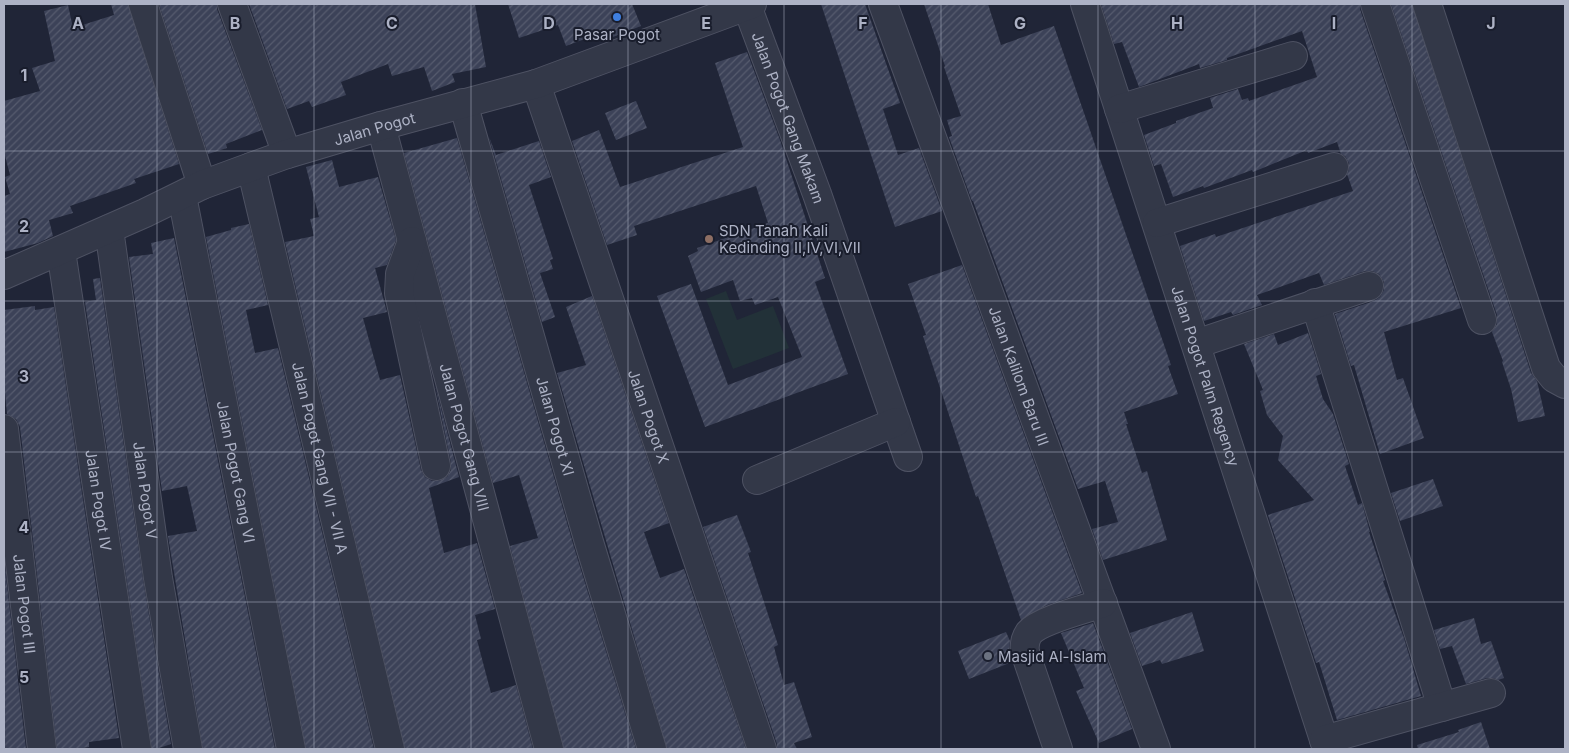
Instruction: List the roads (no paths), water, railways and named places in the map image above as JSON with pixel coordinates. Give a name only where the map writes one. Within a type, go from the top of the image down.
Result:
[{"type":"street","name":"Jalan Pogot Gang VI","points":[[143,4],[192,190],[291,749]]},
{"type":"street","points":[[232,4],[287,154]]},
{"type":"street","name":"Jalan Kalilom Baru III","points":[[883,4],[1156,749]]},
{"type":"street","name":"Jalan Pogot Palm Regency","points":[[1085,4],[1325,744]]},
{"type":"street","points":[[1375,4],[1482,320]]},
{"type":"street","points":[[1427,4],[1546,368],[1554,378],[1565,384]]},
{"type":"street","name":"Jalan Pogot","points":[[4,275],[62,251],[192,190],[251,167],[287,154],[381,126],[536,84],[749,5]]},
{"type":"street","name":"Jalan Pogot Gang Makam","points":[[749,5],[908,457]]},
{"type":"street","points":[[1119,109],[1293,56]]},
{"type":"street","name":"Jalan Pogot X","points":[[536,84],[762,749]]},
{"type":"street","name":"Jalan Pogot XI","points":[[464,103],[587,533],[652,749]]},
{"type":"street","name":"Jalan Pogot Gang VIII","points":[[381,126],[549,749]]},
{"type":"street","name":"Jalan Pogot Gang VII - VII A","points":[[251,167],[390,749]]},
{"type":"street","points":[[1157,222],[1334,167]]},
{"type":"street","name":"Jalan Pogot V","points":[[109,229],[158,578],[188,749]]},
{"type":"street","points":[[412,241],[400,274],[399,293],[436,466]]},
{"type":"street","name":"Jalan Pogot IV","points":[[62,251],[136,749]]},
{"type":"street","points":[[1196,344],[1369,286]]},
{"type":"street","points":[[1315,303],[1442,706]]},
{"type":"street","points":[[757,480],[896,422]]},
{"type":"street","name":"Jalan Pogot III","points":[[4,429],[42,749]]},
{"type":"street","points":[[1058,749],[1025,652],[1024,642],[1030,632],[1046,622],[1103,603]]},
{"type":"street","points":[[1325,744],[1442,706],[1491,693]]},
{"type":"place","name":"Pasar Pogot","points":[[617,17]]},
{"type":"place","name":"SDN Tanah Kali Kedinding II,IV,VI,VII","points":[[709,239]]},
{"type":"place","name":"Masjid Al-Islam","points":[[988,656]]}]
